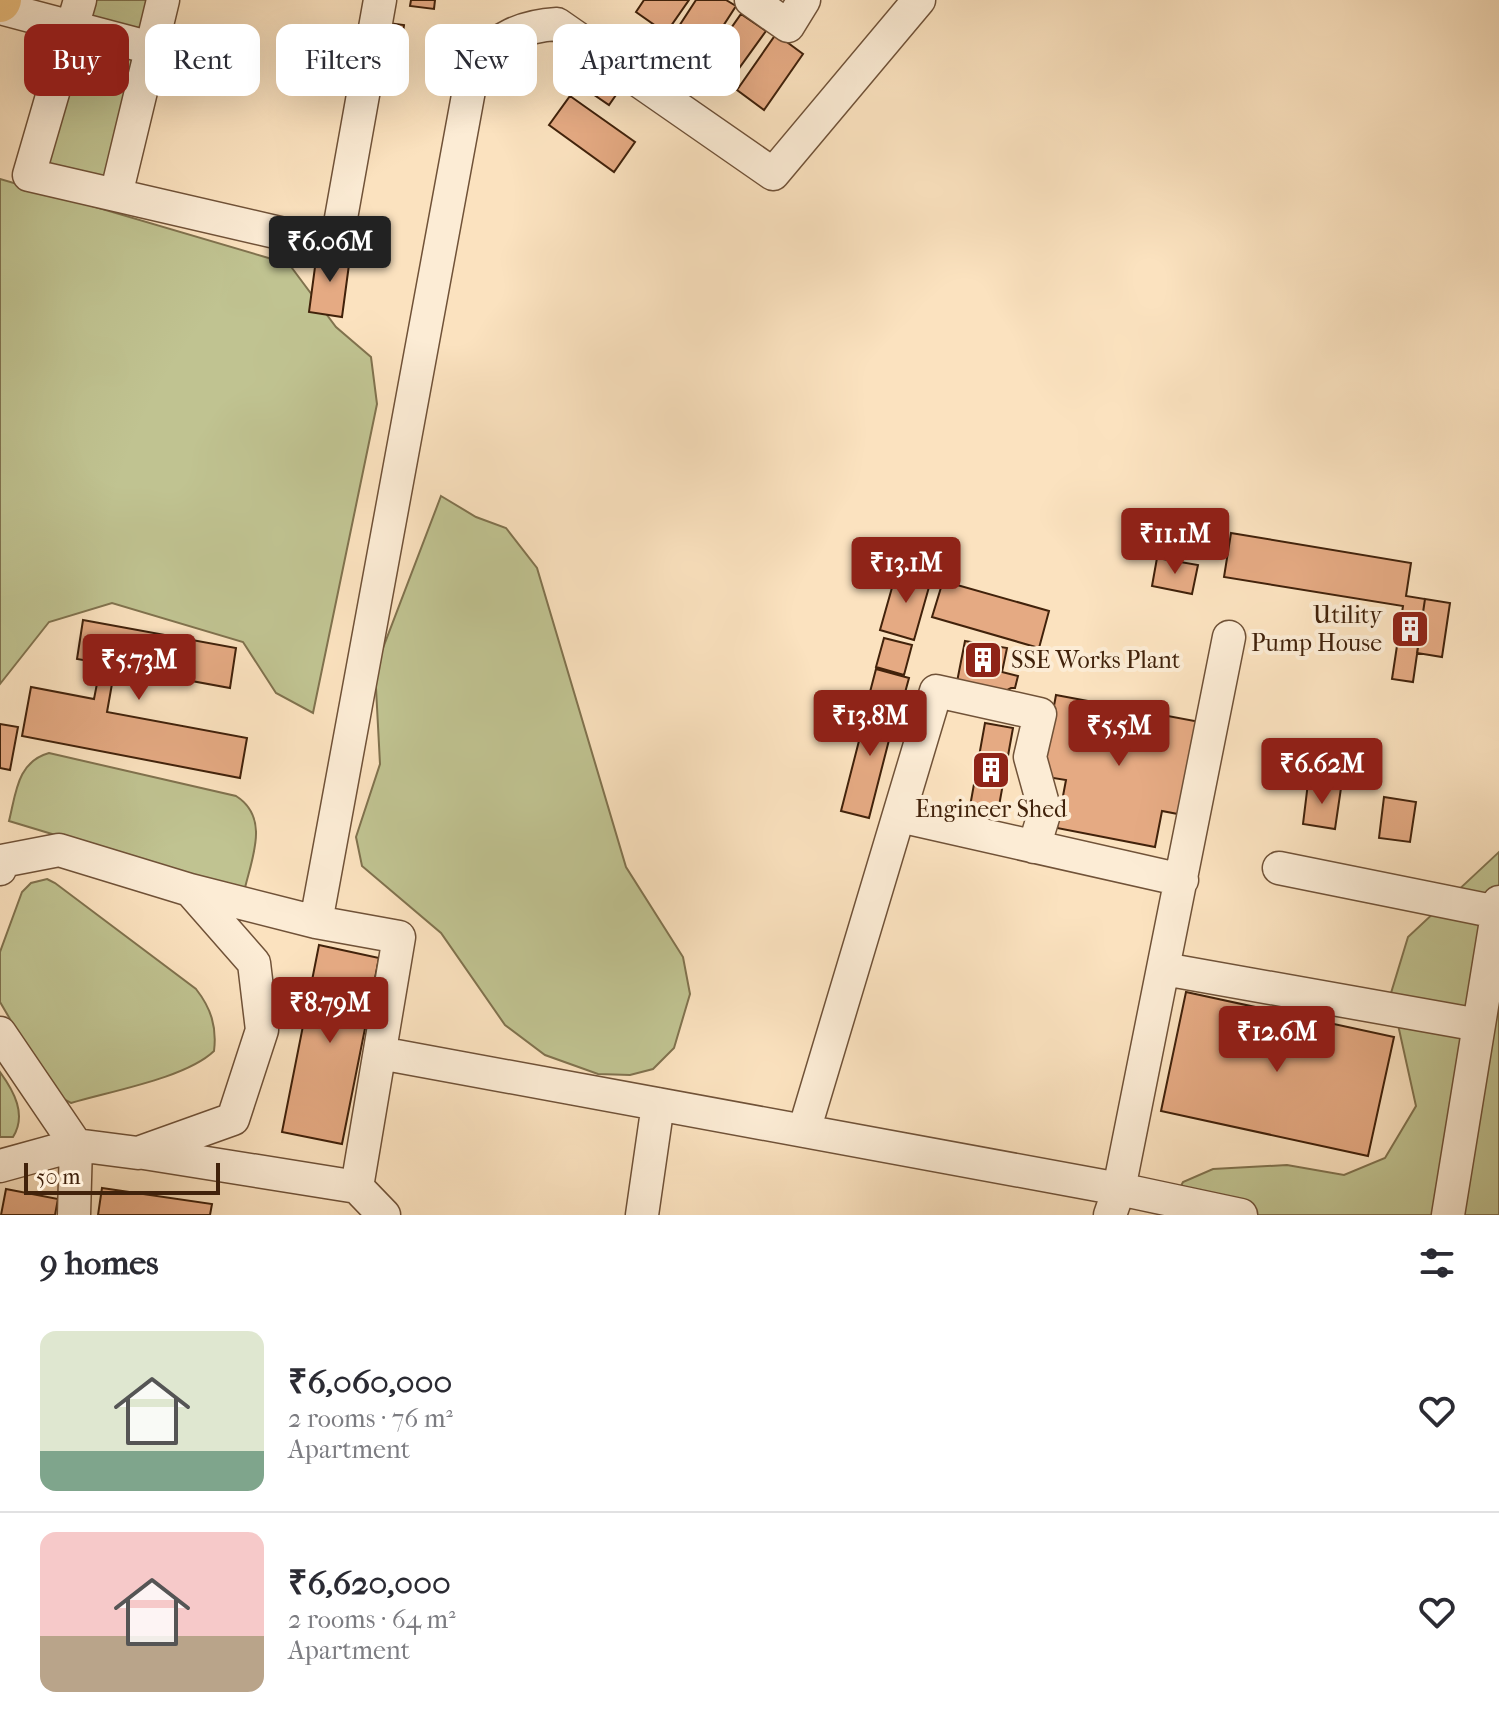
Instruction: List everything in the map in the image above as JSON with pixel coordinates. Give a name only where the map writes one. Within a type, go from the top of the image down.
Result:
[{"type":"street","points":[[157,24],[163,0]]},
{"type":"street","points":[[76,13],[29,175],[336,246],[380,0]]},
{"type":"street","points":[[751,0],[788,26],[804,0]]},
{"type":"street","points":[[316,922],[474,63],[502,38],[520,30],[557,24],[773,174],[919,0]]},
{"type":"street","points":[[0,3],[76,13],[145,45]]},
{"type":"street","points":[[116,195],[145,73]]},
{"type":"street","points":[[1114,1202],[1164,969],[1229,637]]},
{"type":"street","points":[[804,1131],[936,691],[1040,714],[1030,757],[1045,811],[1034,847]]},
{"type":"street","points":[[899,816],[1182,880]]},
{"type":"street","points":[[0,869],[2,861],[59,850],[190,890],[316,922],[399,937],[357,1187]]},
{"type":"street","points":[[1279,868],[1498,907],[1448,1215]]},
{"type":"street","points":[[138,1153],[233,1119],[262,1030],[254,963],[190,890]]},
{"type":"street","points":[[1164,969],[1479,1025]]},
{"type":"street","points":[[0,1033],[76,1145],[74,1215]]},
{"type":"street","points":[[380,1053],[804,1131],[1114,1202],[1241,1215]]},
{"type":"street","points":[[642,1215],[658,1104]]},
{"type":"street","points":[[0,1166],[76,1145],[357,1187],[384,1215]]},
{"type":"green space","points":[[86,0],[158,0],[152,24],[145,24],[145,33],[129,28],[129,24],[115,24],[91,17]]},
{"type":"green space","points":[[129,54],[143,57],[113,185],[46,166],[63,96],[129,96]]},
{"type":"green space","points":[[0,179],[289,264],[336,327],[371,357],[377,404],[313,713],[276,693],[243,642],[112,603],[49,622],[0,684]]},
{"type":"green space","points":[[441,496],[476,517],[506,528],[537,568],[626,867],[683,957],[690,994],[674,1048],[653,1069],[630,1075],[598,1074],[545,1055],[505,1025],[441,933],[362,866],[356,837],[380,764],[375,669]]},
{"type":"green space","points":[[49,753],[236,796],[247,805],[256,828],[254,853],[244,892],[9,821],[24,771],[38,757]]},
{"type":"green space","points":[[1499,852],[1499,1215],[1166,1215],[1183,1182],[1213,1169],[1287,1165],[1344,1175],[1385,1158],[1416,1106],[1391,993],[1408,937]]},
{"type":"green space","points":[[47,879],[196,989],[212,1018],[214,1051],[167,1076],[71,1103],[54,1094],[0,1002],[0,952],[22,892],[31,883]]},
{"type":"green space","points":[[0,1072],[14,1095],[19,1112],[13,1137],[0,1137]]},
{"type":"building","points":[[411,0],[435,0],[434,9],[410,6]]},
{"type":"building","points":[[644,0],[689,0],[672,24],[653,24],[636,12]]},
{"type":"building","points":[[696,0],[726,0],[736,6],[724,24],[680,24]]},
{"type":"building","points":[[741,14],[766,31],[740,67],[740,24],[734,24]]},
{"type":"building","points":[[776,34],[803,54],[764,110],[740,92],[740,86]]},
{"type":"building","points":[[570,96],[635,142],[614,172],[549,125]]},
{"type":"building","points":[[596,96],[615,96],[609,105]]},
{"type":"building","points":[[317,252],[350,257],[342,317],[309,312]]},
{"type":"building","name":"Utility Pump House","points":[[1231,533],[1411,563],[1406,596],[1425,599],[1413,682],[1392,679],[1403,606],[1224,577]]},
{"type":"building","points":[[1157,558],[1198,565],[1192,594],[1152,586]]},
{"type":"building","points":[[897,570],[931,580],[914,640],[880,630]]},
{"type":"building","points":[[943,581],[1049,611],[1039,648],[932,617]]},
{"type":"building","points":[[1425,599],[1450,603],[1442,657],[1417,653]]},
{"type":"building","points":[[83,620],[236,648],[230,688],[115,667],[107,712],[247,738],[240,778],[22,736],[31,687],[94,699],[101,663],[77,659]]},
{"type":"building","points":[[884,638],[912,645],[904,675],[876,667]]},
{"type":"building","name":"SSE Works Plant","points":[[965,641],[1007,648],[1002,672],[1018,676],[1015,688],[998,695],[956,687]]},
{"type":"building","points":[[876,669],[909,678],[903,700],[870,692]]},
{"type":"building","points":[[1056,695],[1200,722],[1183,815],[1162,811],[1155,847],[1057,828],[1066,780],[1041,776]]},
{"type":"building","points":[[870,698],[898,705],[869,818],[841,811]]},
{"type":"building","name":"Engineer Shed","points":[[985,723],[1013,728],[997,817],[969,812]]},
{"type":"building","points":[[0,724],[18,727],[10,770],[0,768]]},
{"type":"building","points":[[1308,783],[1341,788],[1335,829],[1303,824]]},
{"type":"building","points":[[1384,797],[1416,802],[1410,842],[1379,838]]},
{"type":"building","points":[[319,945],[379,958],[342,1144],[282,1132]]},
{"type":"building","points":[[1186,992],[1394,1037],[1368,1156],[1161,1111]]},
{"type":"building","points":[[102,1188],[212,1204],[210,1215],[98,1215]]},
{"type":"building","points":[[6,1189],[58,1199],[55,1215],[1,1215]]},
{"type":"place","name":"Utility Pump House","points":[[1410,629]]},
{"type":"place","name":"SSE Works Plant","points":[[983,660]]},
{"type":"place","name":"Engineer Shed","points":[[991,770]]}]
